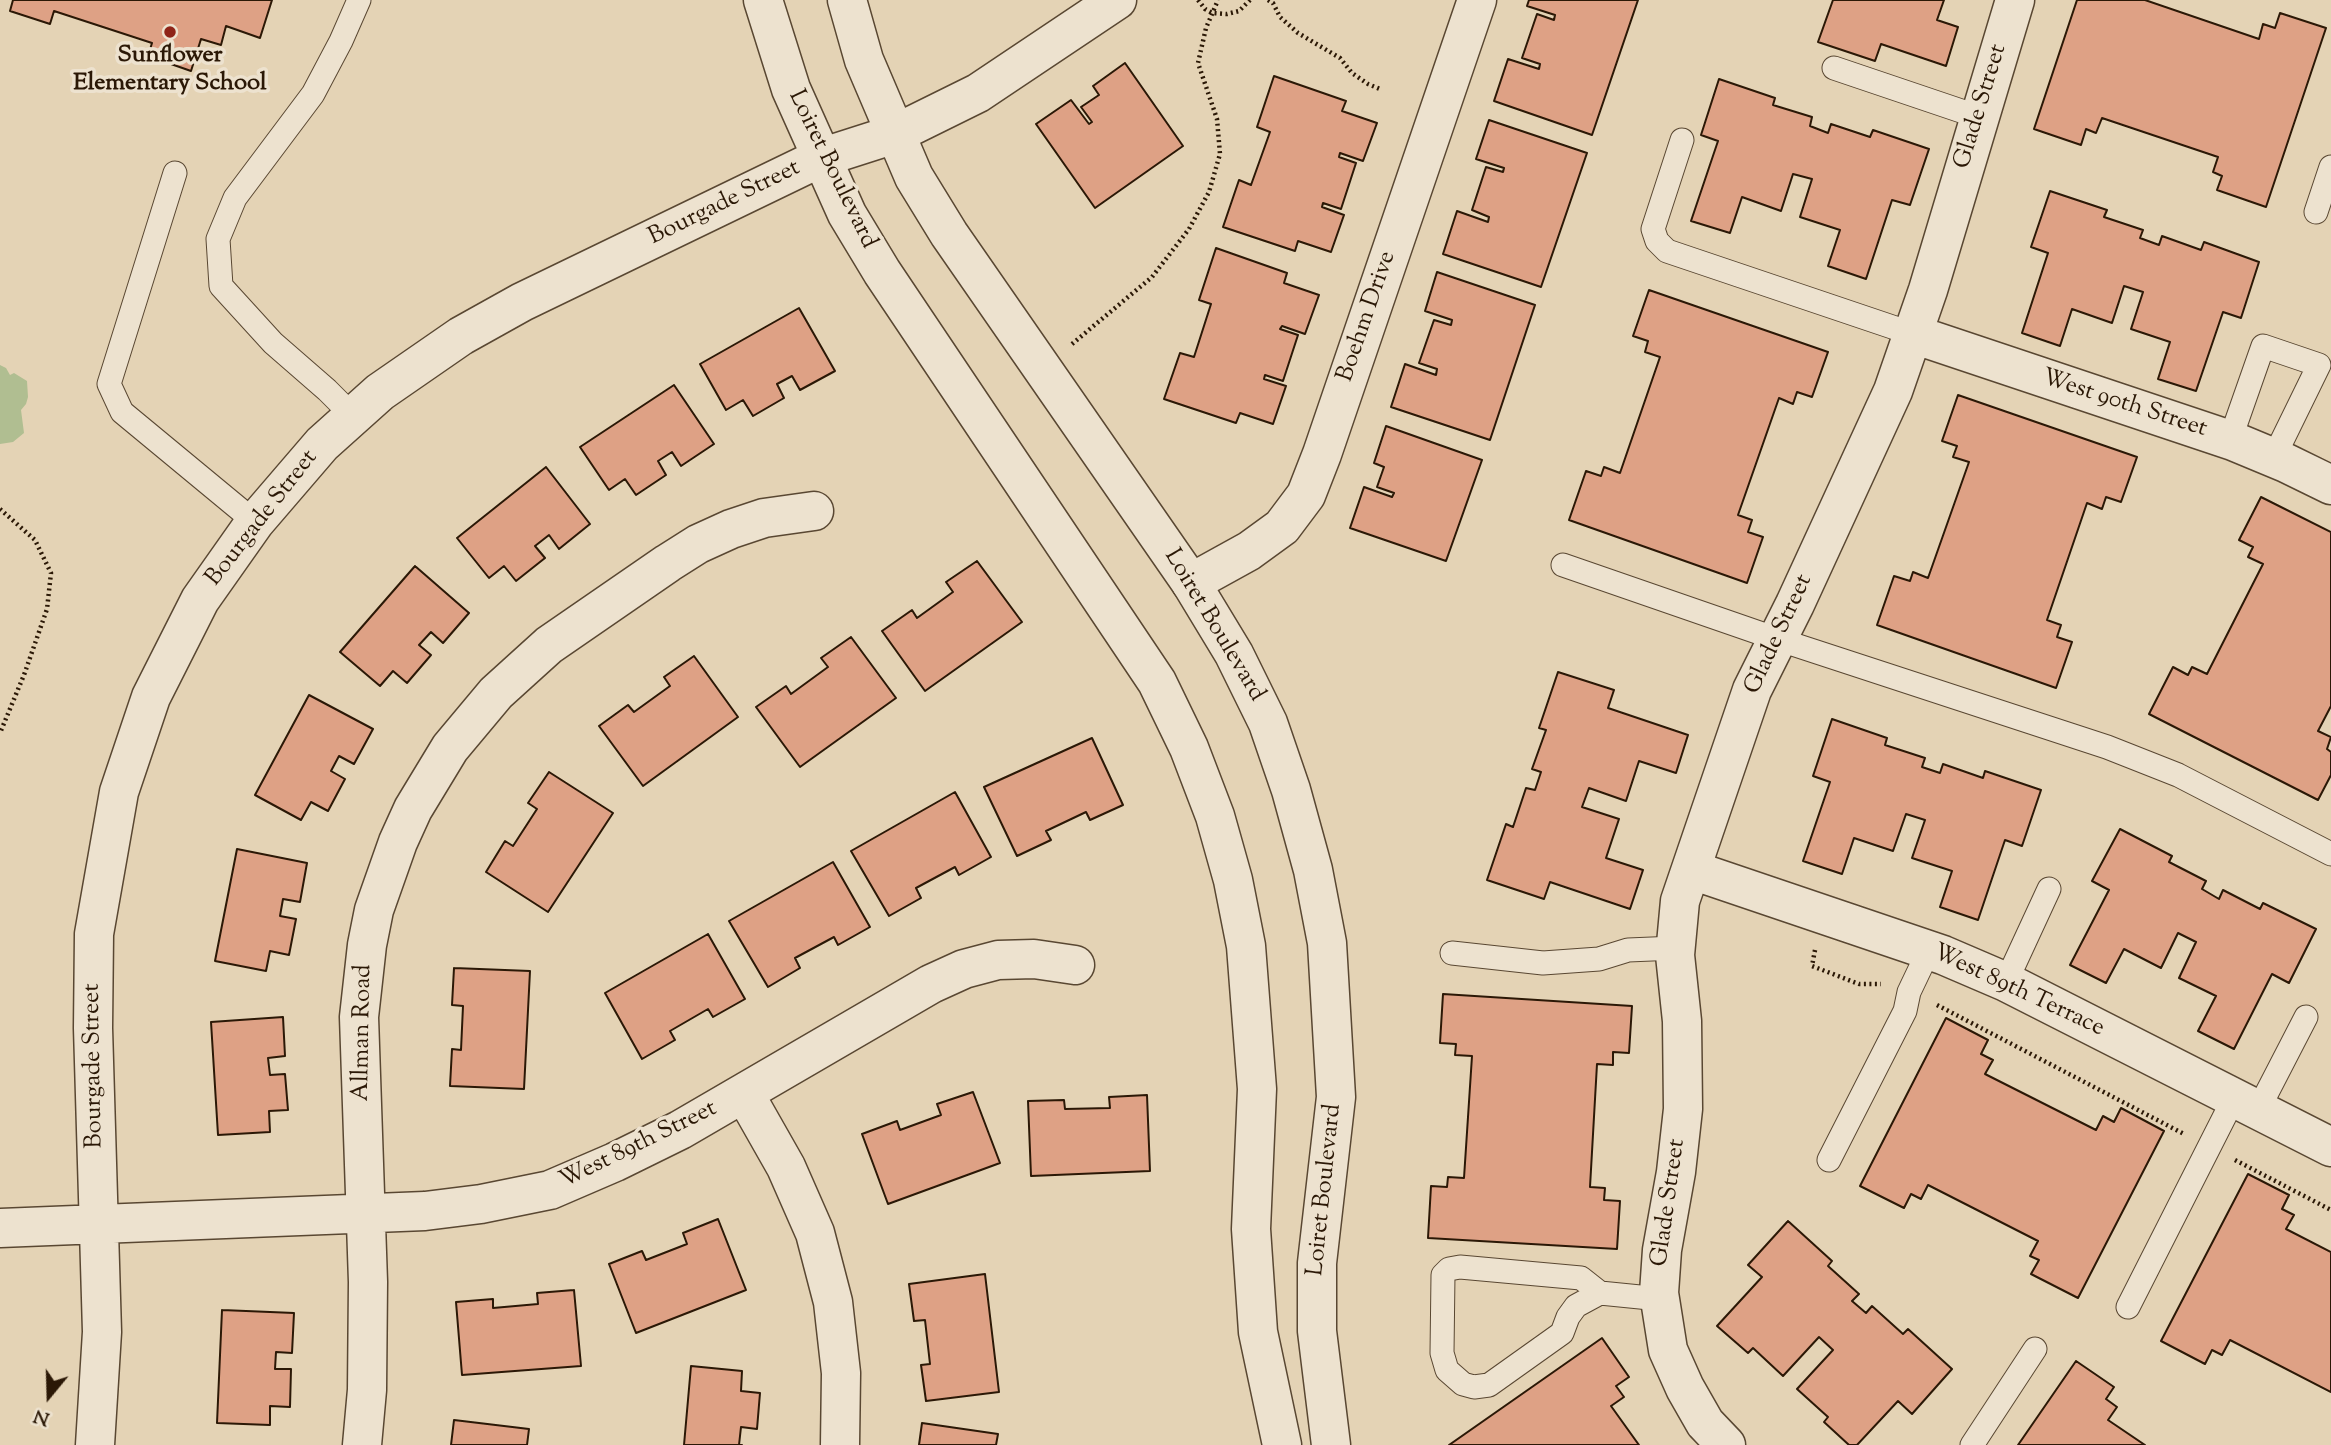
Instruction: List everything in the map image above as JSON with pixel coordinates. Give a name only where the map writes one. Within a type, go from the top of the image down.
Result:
[{"type":"street","name":"Loiret Boulevard","points":[[763,0],[791,89],[847,214],[882,272],[1157,682],[1189,748],[1215,816],[1233,880],[1246,946],[1257,1089],[1251,1229],[1258,1332],[1282,1445]]},
{"type":"street","name":"Loiret Boulevard","points":[[847,0],[864,60],[914,177],[949,234],[1191,583],[1234,654],[1268,723],[1292,790],[1314,870],[1327,943],[1336,1097],[1317,1263],[1317,1331],[1331,1445]]},
{"type":"street","name":"Bourgade Street","points":[[95,1445],[102,1332],[93,1028],[94,934],[119,792],[151,696],[200,600],[255,522],[322,444],[353,416],[380,392],[461,336],[522,302],[821,158],[895,134],[978,93],[1116,0]]},
{"type":"street","name":"Boehm Drive","points":[[1191,583],[1249,551],[1282,527],[1306,495],[1477,0]]},
{"type":"street","name":"Glade Street","points":[[1660,1296],[1661,1250],[1676,1172],[1683,1109],[1684,1064],[1676,948],[1680,901],[1752,690],[1795,604],[1893,391],[1913,334],[2015,0]]},
{"type":"street","name":"West 90th Street","points":[[1913,334],[2230,440],[2331,485]]},
{"type":"street","name":"Allman Road","points":[[362,1445],[368,1376],[368,1282],[359,1017],[374,910],[412,809],[450,748],[496,693],[549,645],[698,544],[764,518],[814,511]]},
{"type":"street","name":"West 89th Terrace","points":[[1692,870],[1929,950],[2006,982],[2331,1147]]},
{"type":"street","name":"West 89th Street","points":[[0,1228],[365,1214],[481,1204],[550,1190],[680,1130],[931,984],[964,969],[998,960],[1034,959],[1075,965]]},
{"type":"street","points":[[744,1093],[786,1167],[815,1233],[835,1314],[841,1373],[840,1445]]},
{"type":"street","points":[[1660,1296],[1668,1350],[1705,1423],[1726,1445]]},
{"type":"lane","points":[[353,416],[262,332],[221,286],[218,239],[235,198],[313,94],[359,0]]},
{"type":"lane","points":[[1834,68],[1979,117]]},
{"type":"lane","points":[[1682,140],[1653,229],[1657,241],[1667,251],[1913,334]]},
{"type":"lane","points":[[2316,212],[2331,167]]},
{"type":"lane","points":[[175,173],[109,384],[122,412],[255,522]]},
{"type":"lane","points":[[2230,440],[2263,346],[2319,365],[2273,457]]},
{"type":"lane","points":[[1563,565],[1777,639],[2107,747],[2178,775],[2331,854]]},
{"type":"lane","points":[[2006,982],[2049,889]]},
{"type":"lane","points":[[1452,953],[1543,963],[1599,959],[1628,950],[1676,948]]},
{"type":"lane","points":[[1829,1160],[1905,1011],[1909,992],[1929,950]]},
{"type":"lane","points":[[2127,1307],[2246,1104],[2306,1017]]},
{"type":"lane","points":[[1600,1293],[1581,1279],[1460,1267],[1449,1269],[1443,1275],[1442,1353],[1447,1370],[1463,1384],[1474,1387],[1489,1385],[1562,1334],[1568,1317],[1576,1306],[1600,1293],[1660,1296]]},
{"type":"lane","points":[[1972,1445],[2035,1349]]},
{"type":"path","points":[[1198,0],[1212,13],[1227,14],[1239,11],[1250,0]]},
{"type":"path","points":[[1073,344],[1152,277],[1189,229],[1209,192],[1220,154],[1217,119],[1198,63],[1200,48],[1218,0]]},
{"type":"path","points":[[1268,0],[1273,3],[1280,17],[1298,33],[1340,58],[1352,73],[1380,89]]},
{"type":"path","points":[[0,509],[35,540],[51,573],[47,609],[0,733]]},
{"type":"green space","points":[[0,365],[6,368],[10,375],[14,373],[27,381],[28,397],[21,410],[24,433],[13,442],[0,444]]},
{"type":"building","name":"Sunflower Elementary School","points":[[13,0],[272,0],[260,38],[226,26],[221,45],[201,39],[191,71],[148,56],[152,43],[54,11],[50,24],[10,11]]},
{"type":"building","points":[[1529,0],[1638,0],[1592,135],[1494,101],[1508,59],[1539,69],[1540,64],[1522,58],[1537,14],[1554,20],[1555,15],[1527,6]]},
{"type":"building","points":[[1833,0],[1944,0],[1937,20],[1958,27],[1946,66],[1881,44],[1875,61],[1818,42]]},
{"type":"building","points":[[2077,0],[2145,0],[2259,39],[2263,24],[2275,28],[2280,13],[2326,28],[2266,207],[2217,190],[2222,176],[2213,172],[2218,157],[2102,118],[2096,133],[2086,129],[2081,145],[2034,129]]},
{"type":"building","points":[[1125,63],[1183,146],[1095,208],[1036,124],[1071,100],[1089,124],[1092,122],[1081,107],[1099,95],[1093,86]]},
{"type":"building","points":[[1274,76],[1346,101],[1342,111],[1377,123],[1363,161],[1340,153],[1339,157],[1356,163],[1341,209],[1323,203],[1322,207],[1344,215],[1331,252],[1298,241],[1295,251],[1223,227],[1239,180],[1251,185],[1270,132],[1257,127]]},
{"type":"building","points":[[1719,79],[1775,98],[1773,105],[1812,117],[1810,126],[1828,133],[1831,124],[1870,137],[1873,130],[1929,149],[1910,205],[1892,200],[1866,279],[1828,266],[1840,230],[1800,217],[1812,179],[1793,174],[1781,211],[1742,197],[1730,233],[1691,221],[1718,141],[1701,135]]},
{"type":"building","points":[[1489,120],[1587,153],[1541,287],[1443,254],[1457,211],[1488,222],[1489,217],[1472,210],[1486,167],[1503,172],[1504,168],[1476,159]]},
{"type":"building","points":[[2050,191],[2107,210],[2104,217],[2143,230],[2140,238],[2159,245],[2162,236],[2201,250],[2204,242],[2259,262],[2241,318],[2223,312],[2196,391],[2158,379],[2170,342],[2131,329],[2143,292],[2124,286],[2112,323],[2072,309],[2060,346],[2022,333],[2048,253],[2031,247]]},
{"type":"building","points":[[1216,248],[1287,273],[1284,283],[1319,295],[1305,334],[1282,326],[1280,329],[1298,335],[1283,381],[1265,375],[1264,379],[1286,386],[1273,424],[1240,413],[1236,423],[1164,399],[1180,353],[1194,357],[1211,304],[1199,300]]},
{"type":"building","points":[[1437,272],[1535,305],[1490,440],[1391,407],[1405,364],[1436,375],[1437,369],[1419,363],[1434,320],[1451,325],[1452,320],[1425,311]]},
{"type":"building","points":[[1649,290],[1828,352],[1812,397],[1797,392],[1793,404],[1779,398],[1738,515],[1752,520],[1748,532],[1763,537],[1747,583],[1569,520],[1586,471],[1601,476],[1604,467],[1620,473],[1660,357],[1645,352],[1648,341],[1633,336]]},
{"type":"building","points":[[799,308],[835,371],[800,390],[792,376],[777,384],[784,398],[753,416],[743,400],[726,410],[700,364]]},
{"type":"building","points":[[674,385],[714,444],[681,466],[672,452],[658,461],[666,475],[636,495],[625,479],[609,490],[580,447]]},
{"type":"building","points":[[1958,395],[2137,457],[2121,502],[2106,497],[2102,509],[2087,503],[2047,620],[2061,625],[2057,637],[2072,642],[2056,688],[1877,625],[1894,576],[1910,581],[1913,572],[1928,578],[1969,462],[1953,457],[1957,446],[1942,441]]},
{"type":"building","points":[[1386,426],[1482,460],[1446,561],[1350,528],[1364,487],[1392,497],[1394,493],[1377,487],[1384,467],[1374,463]]},
{"type":"building","points":[[546,467],[590,524],[559,549],[549,535],[535,546],[545,558],[516,581],[504,566],[489,578],[457,538]]},
{"type":"building","points":[[2261,497],[2331,532],[2331,706],[2318,731],[2331,737],[2327,749],[2331,752],[2331,775],[2318,800],[2149,714],[2173,667],[2188,675],[2192,667],[2207,674],[2263,564],[2248,557],[2253,547],[2239,540]]},
{"type":"building","points":[[977,561],[1022,622],[925,691],[882,631],[912,610],[917,618],[953,592],[946,582]]},
{"type":"building","points":[[415,566],[469,613],[443,643],[431,632],[419,645],[431,655],[407,683],[393,671],[380,686],[340,652]]},
{"type":"building","points":[[851,637],[896,698],[800,767],[756,707],[786,686],[791,694],[828,667],[821,658]]},
{"type":"building","points":[[694,656],[738,717],[643,786],[599,726],[628,705],[634,712],[670,686],[664,677]]},
{"type":"building","points":[[1558,672],[1614,690],[1608,708],[1688,735],[1676,773],[1639,761],[1626,801],[1589,788],[1582,807],[1619,819],[1606,858],[1643,870],[1630,909],[1550,882],[1544,899],[1487,880],[1506,824],[1513,827],[1526,788],[1535,790],[1541,772],[1532,769],[1546,730],[1539,728]]},
{"type":"building","points":[[309,695],[373,729],[354,764],[339,756],[331,771],[345,779],[328,811],[311,802],[301,820],[255,795]]},
{"type":"building","points":[[1832,719],[1887,738],[1885,745],[1925,758],[1922,767],[1940,773],[1943,764],[1983,778],[1985,771],[2041,790],[2022,846],[2005,840],[1978,920],[1940,907],[1952,871],[1912,858],[1925,820],[1906,814],[1893,851],[1854,838],[1842,874],[1803,861],[1830,782],[1813,776]]},
{"type":"building","points":[[1092,738],[1123,805],[1090,820],[1086,812],[1046,831],[1051,840],[1017,856],[984,787]]},
{"type":"building","points":[[549,772],[613,813],[548,912],[486,872],[505,841],[513,846],[537,809],[528,803]]},
{"type":"building","points":[[955,792],[991,857],[959,875],[955,867],[916,888],[921,898],[889,916],[851,851]]},
{"type":"building","points":[[2120,829],[2172,856],[2169,862],[2206,881],[2202,889],[2219,899],[2223,890],[2260,909],[2263,903],[2316,929],[2289,983],[2272,974],[2234,1049],[2198,1031],[2216,996],[2179,978],[2196,942],[2178,933],[2161,968],[2124,949],[2106,983],[2070,965],[2109,890],[2092,881]]},
{"type":"building","points":[[237,849],[307,863],[300,902],[283,899],[280,916],[296,919],[289,955],[270,951],[266,971],[215,961]]},
{"type":"building","points":[[833,862],[870,927],[838,945],[834,937],[795,958],[800,968],[768,987],[729,921]]},
{"type":"building","points":[[708,934],[745,999],[713,1017],[708,1009],[670,1031],[675,1040],[642,1059],[605,993]]},
{"type":"building","points":[[454,968],[530,971],[524,1089],[450,1086],[452,1049],[461,1050],[463,1006],[452,1005]]},
{"type":"building","points":[[1443,994],[1632,1006],[1629,1053],[1613,1052],[1613,1065],[1597,1064],[1590,1187],[1605,1188],[1604,1200],[1620,1201],[1617,1249],[1428,1238],[1431,1186],[1447,1187],[1448,1177],[1464,1178],[1472,1056],[1455,1055],[1456,1044],[1440,1043]]},
{"type":"building","points":[[283,1017],[285,1056],[268,1058],[270,1075],[285,1074],[288,1110],[269,1111],[270,1132],[218,1135],[211,1022]]},
{"type":"building","points":[[1946,1018],[1988,1040],[1981,1054],[1993,1060],[1985,1074],[2096,1130],[2103,1116],[2114,1122],[2121,1108],[2164,1131],[2078,1298],[2031,1274],[2039,1260],[2030,1256],[2038,1241],[1928,1185],[1921,1199],[1911,1194],[1904,1208],[1860,1186]]},
{"type":"building","points":[[973,1092],[1000,1163],[888,1204],[862,1134],[897,1121],[900,1130],[941,1115],[937,1104]]},
{"type":"building","points":[[1147,1095],[1150,1171],[1031,1176],[1028,1101],[1064,1100],[1065,1109],[1110,1108],[1109,1097]]},
{"type":"building","points":[[2248,1174],[2289,1195],[2282,1209],[2294,1215],[2286,1229],[2331,1252],[2331,1392],[2230,1340],[2222,1355],[2212,1350],[2205,1364],[2161,1341]]},
{"type":"building","points":[[718,1219],[746,1290],[636,1333],[609,1264],[642,1251],[646,1260],[687,1244],[683,1233]]},
{"type":"building","points":[[1788,1221],[1832,1261],[1828,1266],[1859,1294],[1852,1301],[1866,1313],[1872,1306],[1903,1334],[1908,1329],[1952,1369],[1912,1414],[1898,1401],[1857,1445],[1849,1445],[1824,1422],[1828,1417],[1797,1389],[1833,1350],[1819,1337],[1783,1376],[1753,1348],[1748,1353],[1717,1326],[1762,1277],[1748,1265]]},
{"type":"building","points":[[985,1274],[999,1392],[926,1401],[921,1365],[930,1364],[925,1320],[914,1321],[909,1284]]},
{"type":"building","points":[[574,1290],[581,1366],[462,1375],[456,1302],[493,1299],[493,1308],[538,1304],[537,1293]]},
{"type":"building","points":[[222,1310],[294,1313],[292,1353],[276,1352],[275,1369],[291,1369],[290,1407],[270,1406],[270,1425],[217,1423]]},
{"type":"building","points":[[1602,1338],[1629,1377],[1616,1386],[1624,1397],[1611,1406],[1639,1445],[1449,1445]]},
{"type":"building","points":[[2076,1361],[2114,1387],[2106,1399],[2117,1407],[2108,1420],[2145,1445],[2018,1445]]},
{"type":"building","points":[[691,1366],[742,1371],[741,1391],[760,1393],[757,1429],[741,1427],[739,1445],[684,1445]]},
{"type":"building","points":[[454,1420],[529,1429],[527,1445],[451,1445]]},
{"type":"building","points":[[922,1423],[998,1434],[996,1445],[919,1445]]},
{"type":"place","name":"Sunflower Elementary School","points":[[170,32]]}]
